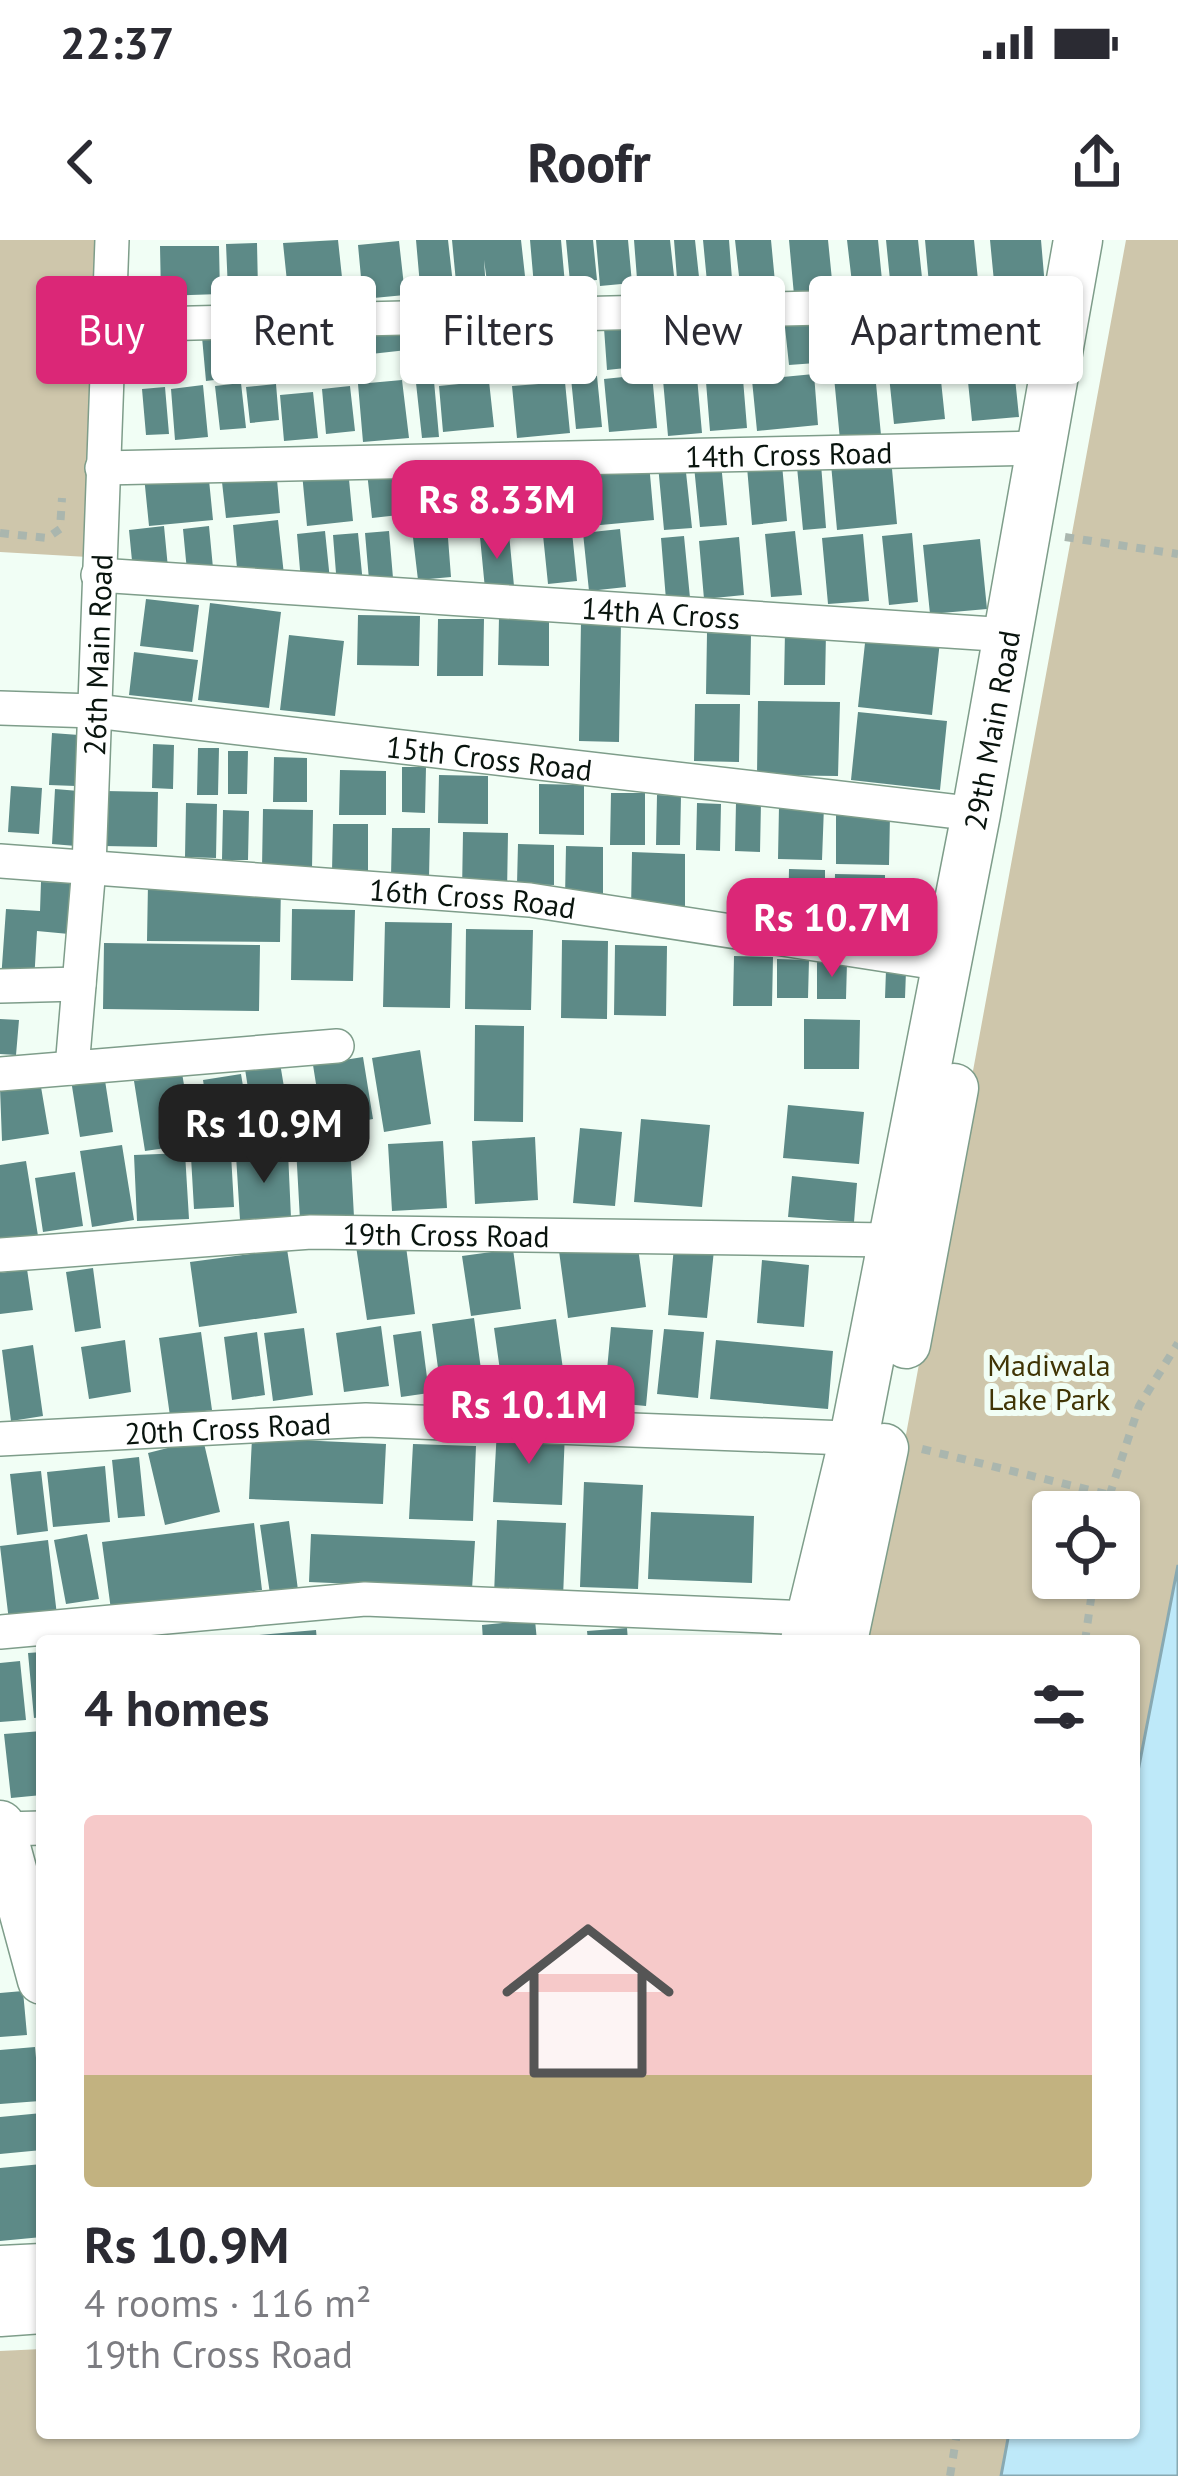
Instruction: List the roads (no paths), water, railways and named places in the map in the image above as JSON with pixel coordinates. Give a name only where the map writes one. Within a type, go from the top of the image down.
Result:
[{"type":"main road","name":"29th Main Road","points":[[1073,276],[1078,240]]},
{"type":"main road","name":"29th Main Road","points":[[819,1633],[870,1439],[1058,536],[1111,240]]},
{"type":"main road","name":"29th Main Road","points":[[870,1439],[892,1240],[1054,384]]},
{"type":"main road","points":[[15,1827],[36,1946]]},
{"type":"main road","points":[[0,2270],[36,2267]]},
{"type":"main road","points":[[0,2312],[36,2309]]},
{"type":"street","name":"26th Main Road","points":[[111,276],[112,240]]},
{"type":"street","points":[[187,323],[809,308]]},
{"type":"street","name":"26th Main Road","points":[[72,1068],[89,867],[107,384]]},
{"type":"street","name":"14th Cross Road","points":[[102,468],[1042,448]]},
{"type":"street","name":"14th A Cross","points":[[98,575],[1009,635]]},
{"type":"street","name":"15th Cross Road","points":[[0,707],[95,711],[976,814]]},
{"type":"street","name":"16th Cross Road","points":[[0,861],[530,900],[944,964]]},
{"type":"street","points":[[0,986],[79,984]]},
{"type":"street","points":[[0,1074],[337,1046]]},
{"type":"street","name":"19th Cross Road","points":[[0,1255],[311,1232],[892,1240]]},
{"type":"street","name":"20th Cross Road","points":[[0,1439],[366,1420],[870,1439]]},
{"type":"street","points":[[0,1632],[365,1599],[819,1633]]},
{"type":"water","points":[[1178,1565],[1178,2476],[1001,2476],[1008,2439],[1140,2439],[1140,1761]]},
{"type":"park label","name":"Madiwala Lake Park","points":[[1049,1381]]}]
